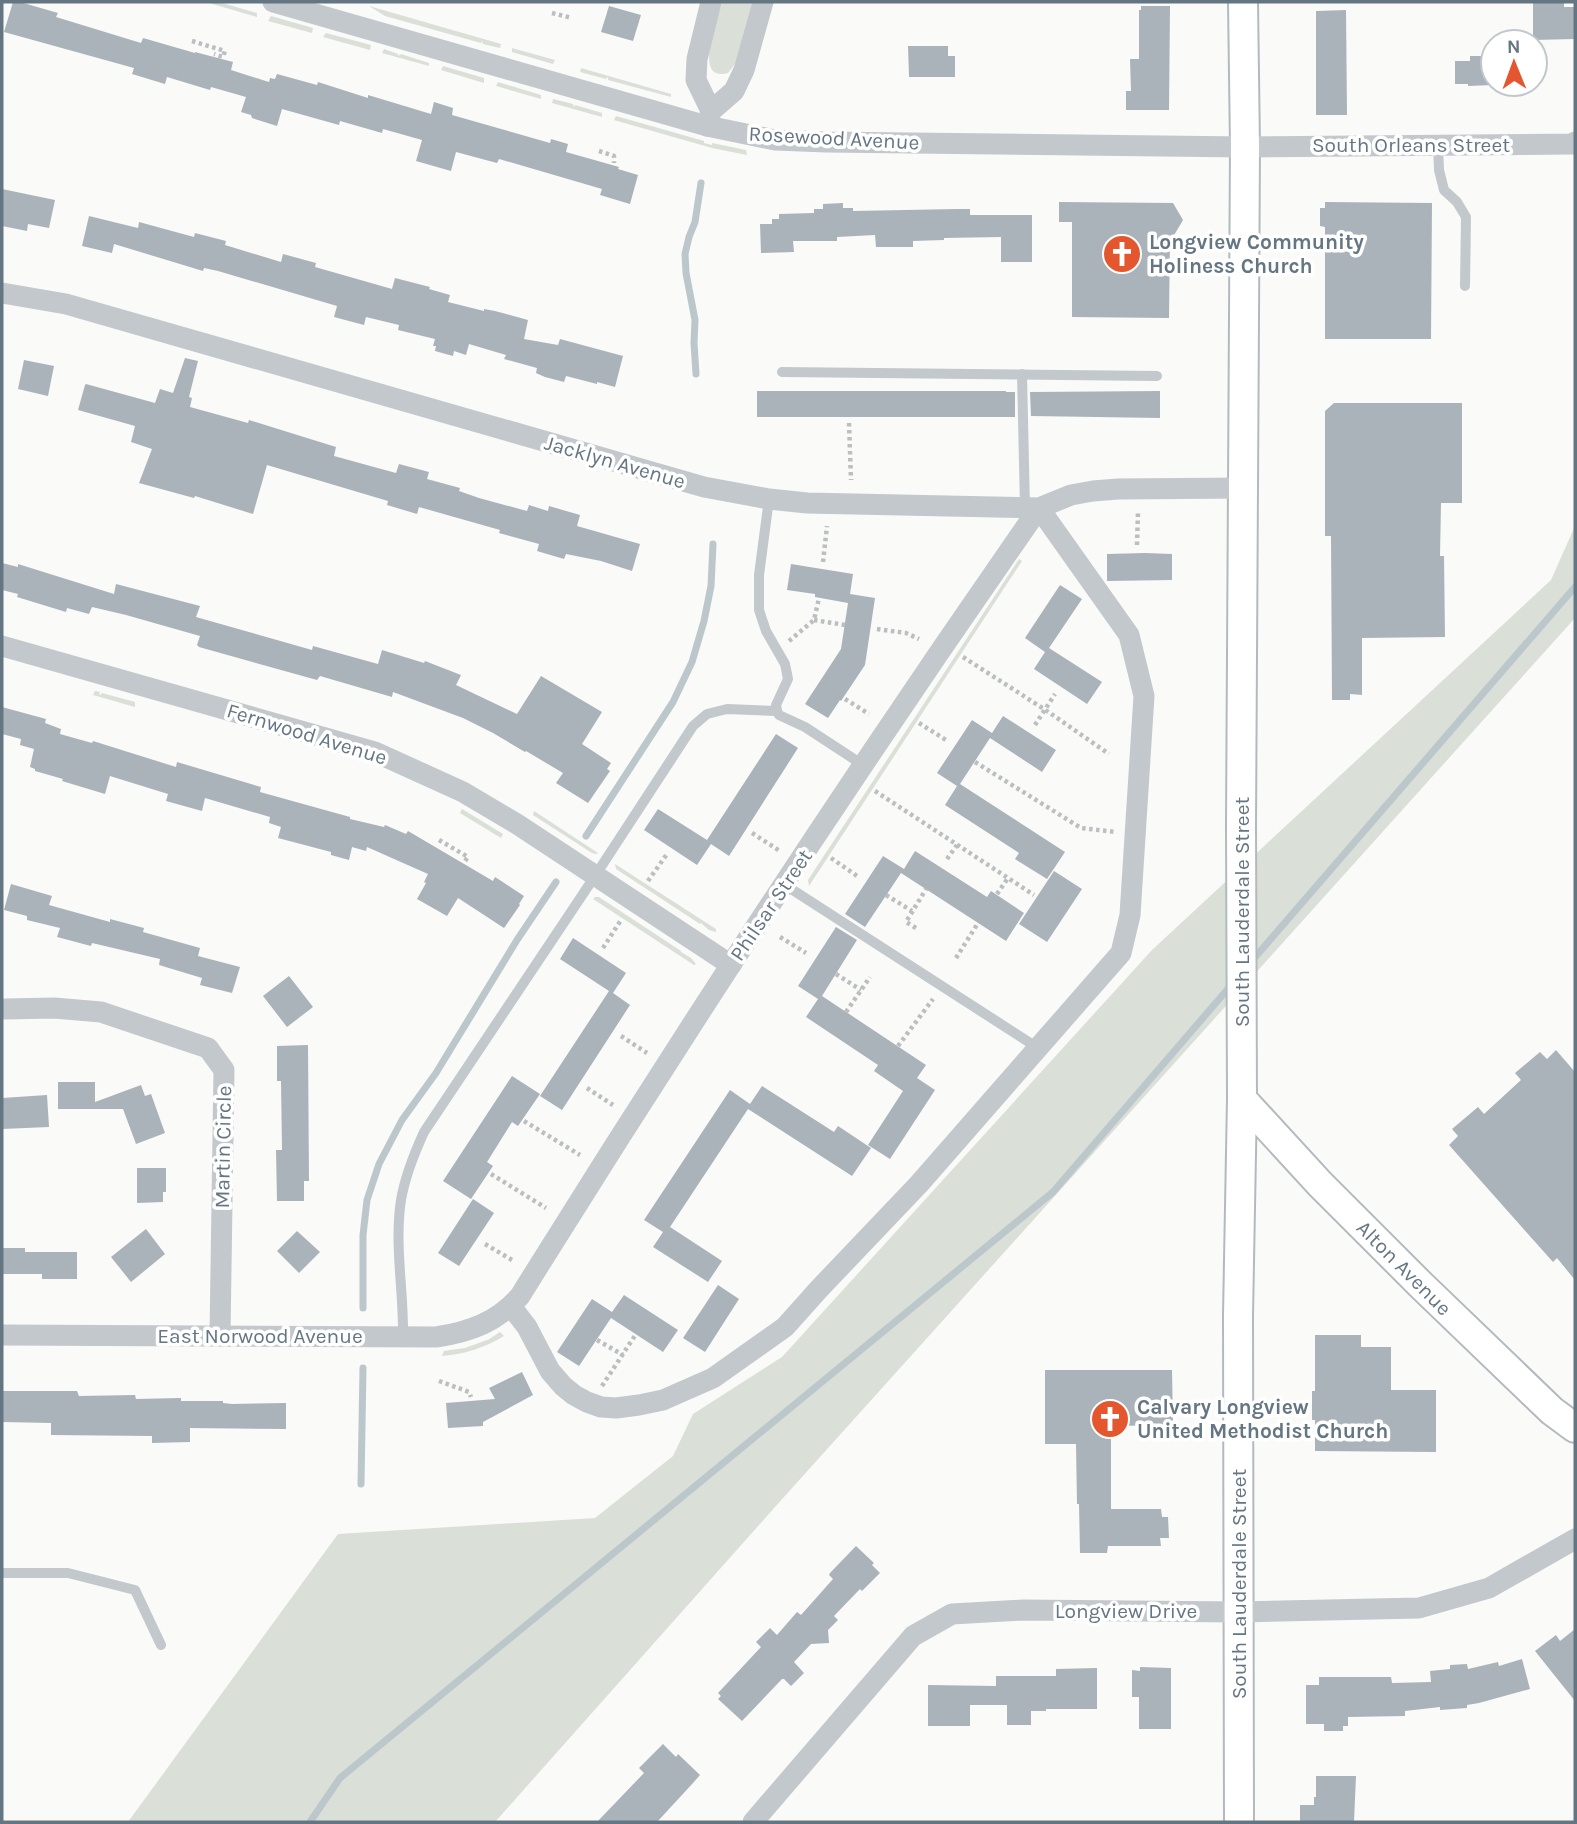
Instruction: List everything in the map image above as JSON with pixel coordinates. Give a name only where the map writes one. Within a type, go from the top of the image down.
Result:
[{"type":"street","name":"Rosewood Avenue","points":[[273,2],[328,10],[569,86],[709,119],[754,137],[809,141],[1245,147]]},
{"type":"street","points":[[711,2],[697,60],[696,80],[709,119],[734,92],[744,70],[763,2]]},
{"type":"street","name":"South Lauderdale Street","points":[[1239,1822],[1238,1316],[1242,1099],[1245,147],[1243,2]]},
{"type":"street","name":"South Orleans Street","points":[[1245,147],[1575,142]]},
{"type":"street","name":"Jacklyn Avenue","points":[[2,293],[66,304],[704,487],[769,499],[807,503],[1032,508],[1093,491],[1244,488]]},
{"type":"street","points":[[511,1306],[527,1327],[550,1371],[563,1386],[574,1395],[601,1407],[616,1408],[663,1400],[713,1378],[785,1327],[919,1184],[1121,953],[1130,915],[1144,696],[1129,635],[1032,508]]},
{"type":"street","name":"Philsar Street","points":[[511,1306],[520,1296],[731,965],[1032,508]]},
{"type":"street","name":"Fernwood Avenue","points":[[2,646],[375,752],[463,792],[517,824],[731,965]]},
{"type":"street","name":"Martin Circle","points":[[5,1009],[54,1008],[101,1012],[208,1048],[225,1070],[220,1335]]},
{"type":"street","name":"Alton Avenue","points":[[1242,1099],[1320,1184],[1420,1284],[1552,1411],[1575,1428]]},
{"type":"street","name":"East Norwood Avenue","points":[[2,1335],[436,1337],[467,1332],[511,1306]]},
{"type":"street","name":"Longview Drive","points":[[752,1822],[913,1636],[952,1614],[1023,1610],[1239,1612],[1419,1608],[1489,1588],[1575,1539]]},
{"type":"lane","points":[[1438,145],[1439,170],[1444,190],[1457,202],[1465,217],[1465,286]]},
{"type":"lane","points":[[782,372],[1157,376]]},
{"type":"lane","points":[[1023,374],[1032,508]]},
{"type":"lane","points":[[769,499],[759,575],[759,610],[766,631],[785,664],[788,679],[776,705],[777,711],[779,715],[805,727],[863,765]]},
{"type":"lane","points":[[403,1337],[399,1241],[401,1202],[412,1157],[424,1132],[693,726],[707,714],[727,709],[777,711]]},
{"type":"lane","points":[[785,885],[1038,1048]]},
{"type":"lane","points":[[2,1573],[68,1573],[135,1590],[161,1645]]},
{"type":"path","points":[[552,13],[572,18]]},
{"type":"path","points":[[192,41],[225,51],[223,57],[214,54]]},
{"type":"path","points":[[599,151],[614,156],[614,163]]},
{"type":"path","points":[[849,424],[851,480]]},
{"type":"path","points":[[1138,512],[1138,545]]},
{"type":"path","points":[[823,562],[827,526]]},
{"type":"path","points":[[777,650],[814,620],[819,598]]},
{"type":"path","points":[[814,620],[845,625]]},
{"type":"path","points":[[877,629],[906,633],[919,639]]},
{"type":"path","points":[[962,657],[1109,754]]},
{"type":"path","points":[[1035,725],[1055,694]]},
{"type":"path","points":[[845,699],[869,714]]},
{"type":"path","points":[[919,723],[946,740]]},
{"type":"path","points":[[975,762],[1081,828],[1135,834]]},
{"type":"path","points":[[875,791],[1034,895]]},
{"type":"path","points":[[752,833],[780,850]]},
{"type":"path","points":[[439,840],[468,857],[465,861]]},
{"type":"path","points":[[947,859],[957,845]]},
{"type":"path","points":[[648,881],[667,854]]},
{"type":"path","points":[[831,858],[858,876]]},
{"type":"path","points":[[997,894],[1008,878]]},
{"type":"path","points":[[916,928],[906,922],[926,889]]},
{"type":"path","points":[[886,895],[912,912]]},
{"type":"path","points":[[603,948],[621,920]]},
{"type":"path","points":[[956,958],[978,923]]},
{"type":"path","points":[[780,937],[806,953]]},
{"type":"path","points":[[836,974],[861,989]]},
{"type":"path","points":[[846,1012],[870,977]]},
{"type":"path","points":[[898,1046],[942,985]]},
{"type":"path","points":[[621,1036],[647,1053]]},
{"type":"path","points":[[587,1088],[613,1105]]},
{"type":"path","points":[[524,1121],[580,1155]]},
{"type":"path","points":[[491,1174],[546,1208]]},
{"type":"path","points":[[485,1244],[512,1260]]},
{"type":"path","points":[[596,1396],[636,1334]]},
{"type":"path","points":[[597,1339],[622,1355]]},
{"type":"path","points":[[439,1381],[469,1392],[471,1398]]},
{"type":"shaded area","points":[[722,2],[752,2],[735,64],[728,73],[717,73],[711,68],[709,59]]},
{"type":"shaded area","points":[[209,3],[257,13],[257,17]]},
{"type":"shaded area","points":[[369,6],[501,44],[500,48],[385,16]]},
{"type":"shaded area","points":[[271,16],[313,28],[312,33],[268,21]]},
{"type":"shaded area","points":[[326,33],[371,45],[370,50],[323,37]]},
{"type":"shaded area","points":[[512,48],[555,60],[553,64],[512,52]]},
{"type":"shaded area","points":[[384,49],[398,56],[401,54],[429,63],[429,66],[382,53]]},
{"type":"shaded area","points":[[443,66],[484,78],[484,83],[441,70]]},
{"type":"shaded area","points":[[581,68],[671,94],[671,97],[608,80],[608,77],[606,79],[580,72]]},
{"type":"shaded area","points":[[498,82],[541,95],[541,99],[496,86]]},
{"type":"shaded area","points":[[553,99],[602,113],[602,117],[552,103]]},
{"type":"shaded area","points":[[616,116],[704,143],[746,150],[747,155],[712,148],[614,120]]},
{"type":"shaded area","points":[[1575,526],[1575,618],[495,1822],[128,1822],[338,1534],[595,1518],[673,1456],[693,1414],[782,1357],[1152,950],[1551,580]]},
{"type":"shaded area","points":[[1019,559],[1022,561],[809,886],[808,880]]},
{"type":"shaded area","points":[[95,691],[101,695],[102,693],[135,702],[135,707],[93,695]]},
{"type":"shaded area","points":[[462,809],[503,834],[501,838],[460,813]]},
{"type":"shaded area","points":[[534,811],[598,853],[592,853],[533,815]]},
{"type":"shaded area","points":[[615,864],[716,929],[716,932],[616,869]]},
{"type":"shaded area","points":[[599,897],[681,951],[696,964],[593,899]]},
{"type":"shaded area","points":[[500,1332],[504,1336],[482,1347],[442,1356],[444,1351],[465,1348],[488,1340]]},
{"type":"building","points":[[13,2],[58,13],[56,17],[141,43],[143,38],[233,62],[231,70],[269,82],[270,78],[275,79],[277,74],[317,85],[318,82],[431,114],[434,102],[453,108],[452,115],[550,143],[551,139],[568,144],[566,152],[638,175],[630,204],[600,195],[602,189],[499,159],[497,163],[456,152],[451,171],[416,161],[422,140],[383,129],[382,133],[340,121],[339,125],[282,109],[277,126],[252,118],[251,115],[241,112],[246,97],[167,77],[165,84],[132,74],[134,68],[4,32]]},
{"type":"building","points":[[1533,2],[1564,2],[1564,7],[1575,7],[1575,39],[1549,40],[1549,28],[1533,28]]},
{"type":"building","points":[[609,6],[641,15],[633,41],[601,32]]},
{"type":"building","points":[[1141,6],[1170,6],[1169,110],[1126,110],[1126,91],[1131,91],[1130,59],[1139,59]]},
{"type":"building","points":[[1346,10],[1347,115],[1316,115],[1316,11]]},
{"type":"building","points":[[908,46],[948,46],[948,56],[955,56],[955,77],[909,77]]},
{"type":"building","points":[[1470,56],[1479,56],[1479,86],[1455,84],[1455,61],[1470,61]]},
{"type":"building","points":[[2,189],[55,200],[49,228],[28,224],[27,231],[2,226]]},
{"type":"building","points":[[1059,202],[1173,203],[1183,220],[1173,237],[1170,237],[1169,318],[1072,317],[1072,222],[1059,222]]},
{"type":"building","points":[[1325,202],[1432,203],[1431,339],[1325,339],[1325,227],[1320,226],[1320,208],[1325,208]]},
{"type":"building","points":[[843,203],[843,208],[853,208],[853,211],[970,209],[970,215],[1032,215],[1032,262],[1001,262],[1001,237],[944,238],[913,241],[913,247],[876,247],[875,235],[837,237],[837,241],[793,241],[794,252],[761,253],[760,224],[772,224],[772,219],[779,219],[779,214],[814,213],[814,209],[823,209],[823,204]]},
{"type":"building","points":[[89,216],[138,228],[139,222],[194,237],[195,233],[226,241],[225,245],[281,262],[283,254],[316,263],[315,267],[392,289],[395,278],[430,287],[429,289],[450,295],[448,302],[528,320],[524,339],[558,345],[560,339],[623,356],[615,387],[566,376],[564,382],[545,377],[536,373],[537,368],[504,359],[506,355],[469,344],[466,355],[454,351],[453,356],[435,351],[435,339],[398,330],[399,325],[366,317],[364,325],[334,317],[337,306],[218,271],[204,268],[203,271],[114,244],[112,253],[82,246]]},
{"type":"building","points":[[185,358],[198,361],[189,397],[192,398],[190,407],[248,423],[249,420],[336,447],[334,456],[396,473],[399,464],[429,472],[427,479],[460,488],[459,491],[479,498],[527,511],[529,505],[548,511],[549,506],[580,515],[577,526],[640,544],[632,571],[566,554],[564,559],[537,551],[539,544],[499,533],[500,530],[419,507],[417,514],[387,505],[388,501],[267,465],[253,514],[195,496],[194,498],[139,483],[152,449],[131,442],[135,426],[78,410],[85,385],[155,403],[160,389],[173,393]]},
{"type":"building","points":[[24,360],[54,366],[48,396],[18,389]]},
{"type":"building","points":[[757,391],[1006,391],[1015,392],[1015,417],[757,417]]},
{"type":"building","points":[[1160,391],[1160,418],[1031,416],[1030,392]]},
{"type":"building","points":[[1334,403],[1462,403],[1462,503],[1441,503],[1440,556],[1444,556],[1445,637],[1362,638],[1362,695],[1350,694],[1350,700],[1332,700],[1331,536],[1325,536],[1325,411]]},
{"type":"building","points":[[1107,554],[1172,554],[1172,580],[1107,581]]},
{"type":"building","points":[[2,563],[18,567],[18,564],[114,594],[116,584],[200,606],[196,617],[312,650],[313,646],[378,664],[382,650],[424,663],[425,661],[461,675],[456,685],[517,714],[541,676],[602,712],[582,744],[611,763],[607,769],[610,771],[588,803],[556,783],[563,773],[463,718],[393,692],[392,697],[320,676],[317,680],[199,647],[197,645],[200,636],[126,615],[92,607],[89,614],[67,608],[66,612],[17,597],[18,594],[2,590]]},
{"type":"building","points":[[791,564],[853,574],[850,594],[875,598],[865,665],[828,718],[805,704],[841,649],[848,603],[787,590]]},
{"type":"building","points":[[1060,585],[1082,599],[1049,648],[1102,682],[1087,704],[1034,669],[1045,652],[1025,638]]},
{"type":"building","points":[[2,707],[46,719],[45,723],[61,729],[60,734],[92,743],[93,741],[176,767],[177,762],[261,787],[260,792],[350,819],[384,827],[385,825],[406,834],[408,831],[493,881],[495,877],[524,896],[504,928],[458,898],[447,916],[417,899],[428,874],[367,847],[366,851],[352,847],[349,860],[331,855],[331,852],[278,838],[281,827],[269,823],[270,817],[205,798],[202,811],[166,801],[168,794],[110,776],[105,794],[62,781],[63,779],[35,771],[30,767],[34,749],[20,745],[21,739],[2,734]]},
{"type":"building","points":[[1003,716],[1056,750],[1042,772],[990,738],[960,784],[1065,852],[1047,879],[1015,859],[1019,853],[945,805],[957,786],[937,773],[972,720],[992,733]]},
{"type":"building","points":[[776,734],[798,748],[729,856],[711,844],[697,865],[644,830],[658,809],[707,840]]},
{"type":"building","points":[[915,851],[987,897],[991,891],[1024,913],[1006,941],[901,873],[865,927],[845,914],[883,856],[904,869]]},
{"type":"building","points":[[1054,871],[1082,889],[1047,942],[1019,924]]},
{"type":"building","points":[[11,884],[52,896],[49,905],[110,922],[110,919],[144,928],[143,932],[200,948],[198,956],[240,967],[232,993],[200,985],[202,978],[159,965],[160,959],[57,937],[60,928],[27,920],[27,916],[4,910]]},
{"type":"building","points":[[836,927],[857,940],[822,996],[926,1065],[917,1078],[935,1090],[890,1159],[868,1145],[903,1091],[874,1071],[878,1065],[806,1017],[818,999],[798,986]]},
{"type":"building","points":[[573,938],[626,973],[613,993],[630,1005],[562,1110],[540,1096],[609,991],[560,959]]},
{"type":"building","points":[[289,976],[313,1007],[287,1027],[263,996]]},
{"type":"building","points":[[308,1045],[309,1181],[304,1181],[304,1201],[277,1201],[276,1150],[282,1150],[281,1081],[277,1081],[277,1046]]},
{"type":"building","points":[[1556,1050],[1575,1072],[1575,1280],[1557,1258],[1553,1262],[1449,1145],[1458,1136],[1452,1129],[1478,1107],[1484,1114],[1521,1080],[1515,1073],[1540,1052],[1547,1059]]},
{"type":"building","points":[[512,1076],[540,1094],[518,1126],[512,1122],[487,1162],[493,1166],[471,1199],[443,1181]]},
{"type":"building","points":[[58,1082],[95,1082],[95,1102],[141,1085],[145,1096],[151,1094],[165,1133],[136,1144],[123,1109],[58,1109]]},
{"type":"building","points":[[762,1086],[834,1132],[838,1126],[871,1148],[852,1176],[748,1109],[670,1227],[722,1261],[708,1282],[653,1247],[663,1232],[644,1220],[730,1090],[750,1104]]},
{"type":"building","points":[[47,1095],[49,1127],[2,1129],[2,1098]]},
{"type":"building","points":[[137,1168],[166,1168],[166,1192],[163,1192],[163,1202],[137,1203]]},
{"type":"building","points":[[473,1199],[494,1213],[459,1266],[438,1253]]},
{"type":"building","points":[[146,1229],[165,1254],[131,1282],[111,1257]]},
{"type":"building","points":[[297,1231],[320,1252],[299,1273],[277,1251]]},
{"type":"building","points":[[2,1248],[25,1248],[25,1252],[77,1252],[77,1279],[42,1279],[42,1274],[2,1274]]},
{"type":"building","points":[[718,1285],[739,1299],[705,1352],[683,1338]]},
{"type":"building","points":[[624,1295],[678,1330],[663,1352],[611,1318],[579,1366],[557,1352],[592,1299],[612,1312]]},
{"type":"building","points":[[1315,1335],[1361,1335],[1361,1347],[1391,1347],[1391,1390],[1436,1390],[1436,1452],[1315,1451],[1312,1391],[1315,1391]]},
{"type":"building","points":[[1045,1370],[1172,1370],[1173,1425],[1114,1426],[1115,1438],[1111,1438],[1111,1509],[1161,1509],[1162,1517],[1168,1517],[1169,1538],[1160,1538],[1161,1546],[1108,1546],[1107,1553],[1080,1553],[1076,1444],[1045,1444]]},
{"type":"building","points":[[522,1372],[533,1395],[483,1422],[483,1426],[448,1428],[446,1403],[495,1399],[489,1388]]},
{"type":"building","points":[[2,1391],[77,1391],[79,1396],[135,1395],[136,1399],[181,1398],[181,1401],[223,1401],[232,1404],[286,1403],[286,1429],[190,1428],[190,1442],[152,1443],[152,1436],[51,1435],[51,1423],[2,1422]]},
{"type":"building","points":[[856,1546],[874,1563],[872,1565],[880,1573],[834,1616],[838,1620],[828,1630],[829,1643],[811,1644],[794,1662],[804,1673],[791,1686],[782,1679],[742,1721],[718,1699],[721,1696],[718,1693],[761,1647],[756,1642],[770,1628],[777,1635],[797,1612],[801,1615],[833,1579],[830,1573]]},
{"type":"building","points":[[1575,1629],[1575,1701],[1535,1651],[1556,1635],[1560,1641]]},
{"type":"building","points":[[1522,1659],[1530,1689],[1467,1705],[1467,1708],[1440,1710],[1440,1707],[1405,1711],[1405,1716],[1348,1717],[1348,1726],[1343,1726],[1343,1731],[1324,1731],[1324,1724],[1306,1724],[1306,1685],[1319,1685],[1319,1677],[1391,1677],[1392,1683],[1431,1682],[1430,1671],[1450,1669],[1450,1665],[1467,1664],[1468,1669],[1498,1662],[1499,1666]]},
{"type":"building","points":[[1140,1667],[1171,1668],[1171,1729],[1139,1729],[1139,1697],[1132,1697],[1132,1670],[1140,1671]]},
{"type":"building","points":[[1097,1668],[1097,1709],[1031,1711],[1031,1725],[1007,1725],[1007,1705],[970,1705],[970,1726],[928,1726],[928,1685],[996,1686],[996,1676],[1056,1676],[1056,1669]]},
{"type":"building","points":[[663,1744],[700,1775],[657,1822],[597,1822],[644,1773],[639,1768]]},
{"type":"building","points":[[1316,1776],[1356,1776],[1354,1822],[1300,1822],[1300,1805],[1314,1805]]},
{"type":"waterway","points":[[696,374],[695,320],[685,254],[695,222],[701,183]]},
{"type":"waterway","points":[[586,836],[673,702],[692,662],[711,586],[713,544]]},
{"type":"waterway","points":[[1250,963],[1575,587]]},
{"type":"waterway","points":[[363,1308],[363,1235],[367,1200],[379,1164],[402,1120],[436,1073],[517,940],[556,882]]},
{"type":"waterway","points":[[310,1822],[340,1778],[1053,1192],[1233,983]]},
{"type":"waterway","points":[[361,1484],[363,1368]]},
{"type":"place","name":"Longview Community Holiness Church","points":[[1122,254]]},
{"type":"place","name":"Calvary Longview United Methodist Church","points":[[1110,1419]]}]
